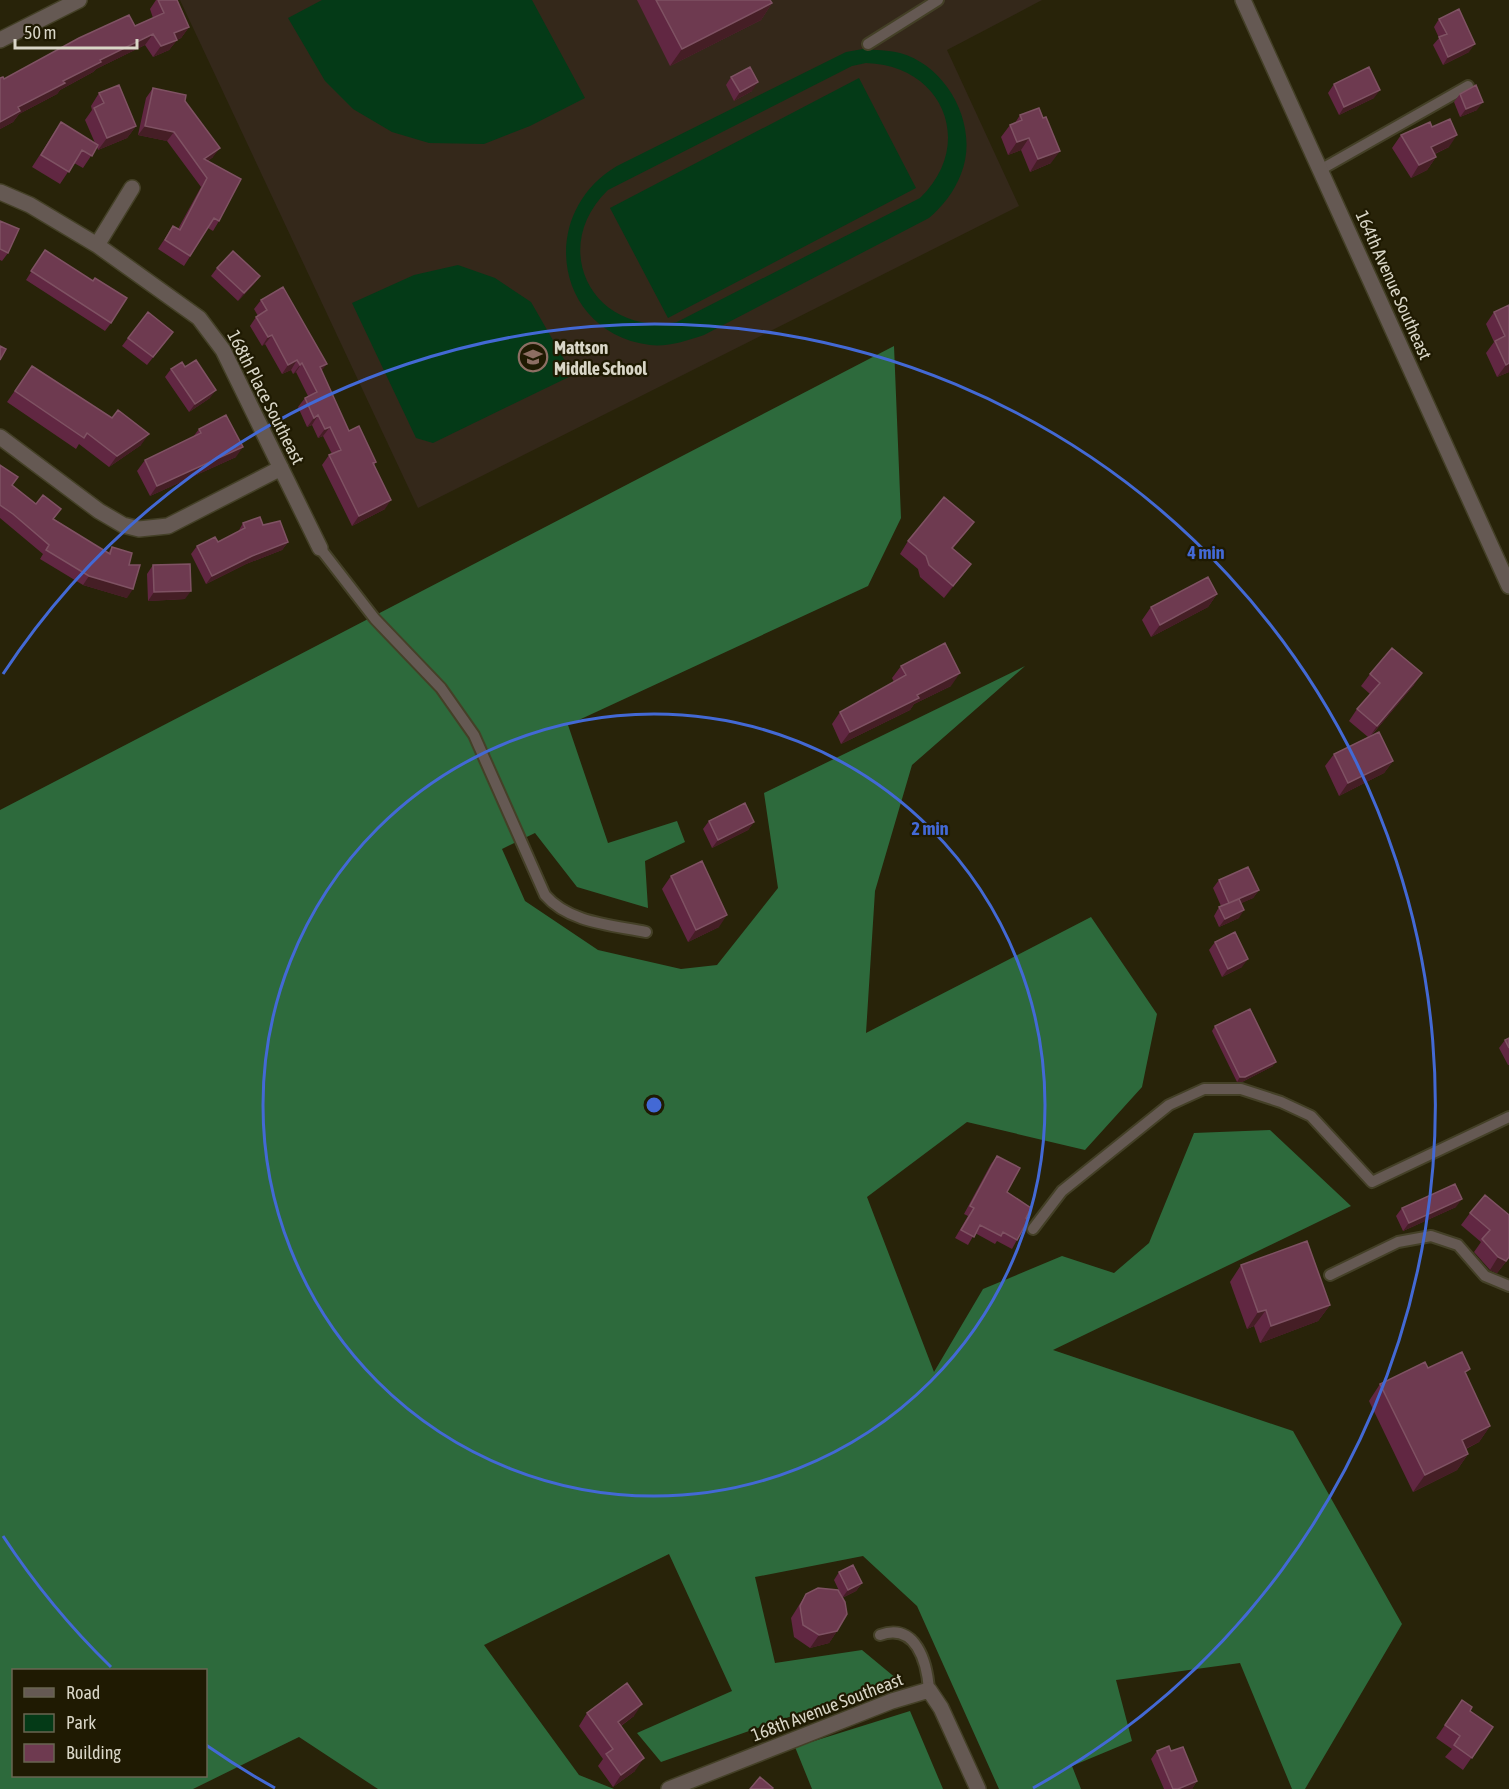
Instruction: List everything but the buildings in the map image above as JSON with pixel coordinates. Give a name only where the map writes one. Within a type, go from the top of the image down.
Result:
[{"type":"street","points":[[0,40],[79,0]]},
{"type":"street","name":"164th Avenue Southeast","points":[[1243,0],[1509,586]]},
{"type":"street","points":[[97,245],[132,188]]},
{"type":"street","name":"168th Place Southeast","points":[[0,192],[30,205],[97,245],[199,318],[210,330],[223,350],[320,548]]},
{"type":"street","points":[[0,437],[99,511],[123,525],[139,529],[168,526],[281,468]]},
{"type":"street","name":"168th Avenue Southeast","points":[[669,1789],[892,1701],[929,1690],[941,1708],[978,1789]]},
{"type":"lane","points":[[868,44],[938,0]]},
{"type":"lane","points":[[1320,170],[1468,86]]},
{"type":"lane","points":[[320,548],[375,619],[441,688],[474,735],[545,895],[555,907],[580,918],[646,932]]},
{"type":"lane","points":[[1033,1229],[1062,1191],[1169,1105],[1204,1089],[1240,1089],[1281,1102],[1311,1116],[1372,1182],[1509,1117]]},
{"type":"lane","points":[[1330,1275],[1398,1242],[1431,1236],[1458,1245],[1485,1276],[1509,1286]]},
{"type":"lane","points":[[880,1635],[891,1631],[903,1633],[915,1645],[924,1659],[929,1690]]},
{"type":"shaded area","name":"Mattson Middle School","points":[[180,0],[1042,0],[947,50],[1019,206],[418,508]]},
{"type":"green space","points":[[322,0],[532,0],[585,98],[530,126],[484,144],[429,143],[392,132],[353,109],[325,81],[288,18]]},
{"type":"green space","points":[[863,49],[886,51],[900,53],[917,60],[932,71],[956,101],[963,118],[966,156],[958,181],[939,209],[929,218],[704,335],[670,344],[650,345],[618,336],[593,319],[576,296],[568,269],[567,241],[575,213],[591,187],[617,166],[846,52]],"holes":[[[866,63],[893,67],[915,77],[932,92],[943,111],[948,132],[946,154],[937,177],[920,198],[677,322],[648,323],[623,316],[603,302],[588,284],[581,262],[581,238],[590,213],[608,190],[852,66]]]},
{"type":"green space","points":[[859,78],[916,188],[668,318],[610,208]]},
{"type":"green space","points":[[458,265],[495,278],[531,302],[573,375],[433,443],[416,438],[352,303],[414,275]]},
{"type":"green space","points":[[894,346],[901,518],[868,586],[568,725],[608,843],[677,821],[685,842],[645,861],[648,908],[577,887],[535,833],[502,849],[525,901],[598,950],[681,969],[717,965],[778,888],[764,793],[1025,666],[912,765],[875,891],[866,1033],[1091,917],[1157,1014],[1142,1087],[1085,1150],[967,1122],[867,1197],[934,1372],[983,1289],[1062,1256],[1114,1273],[1149,1243],[1194,1133],[1270,1130],[1351,1206],[1053,1350],[1293,1431],[1402,1624],[1305,1789],[1292,1789],[1240,1663],[1116,1680],[1132,1741],[1072,1766],[1081,1789],[999,1789],[917,1606],[863,1556],[755,1577],[775,1663],[862,1650],[897,1679],[661,1762],[637,1733],[732,1691],[669,1554],[484,1645],[579,1775],[614,1789],[378,1789],[299,1737],[193,1789],[0,1789],[0,810]]},
{"type":"green space","points":[[910,1711],[943,1789],[812,1789],[795,1747]]},
{"type":"place","name":"Mattson Middle School","points":[[533,357]]}]
